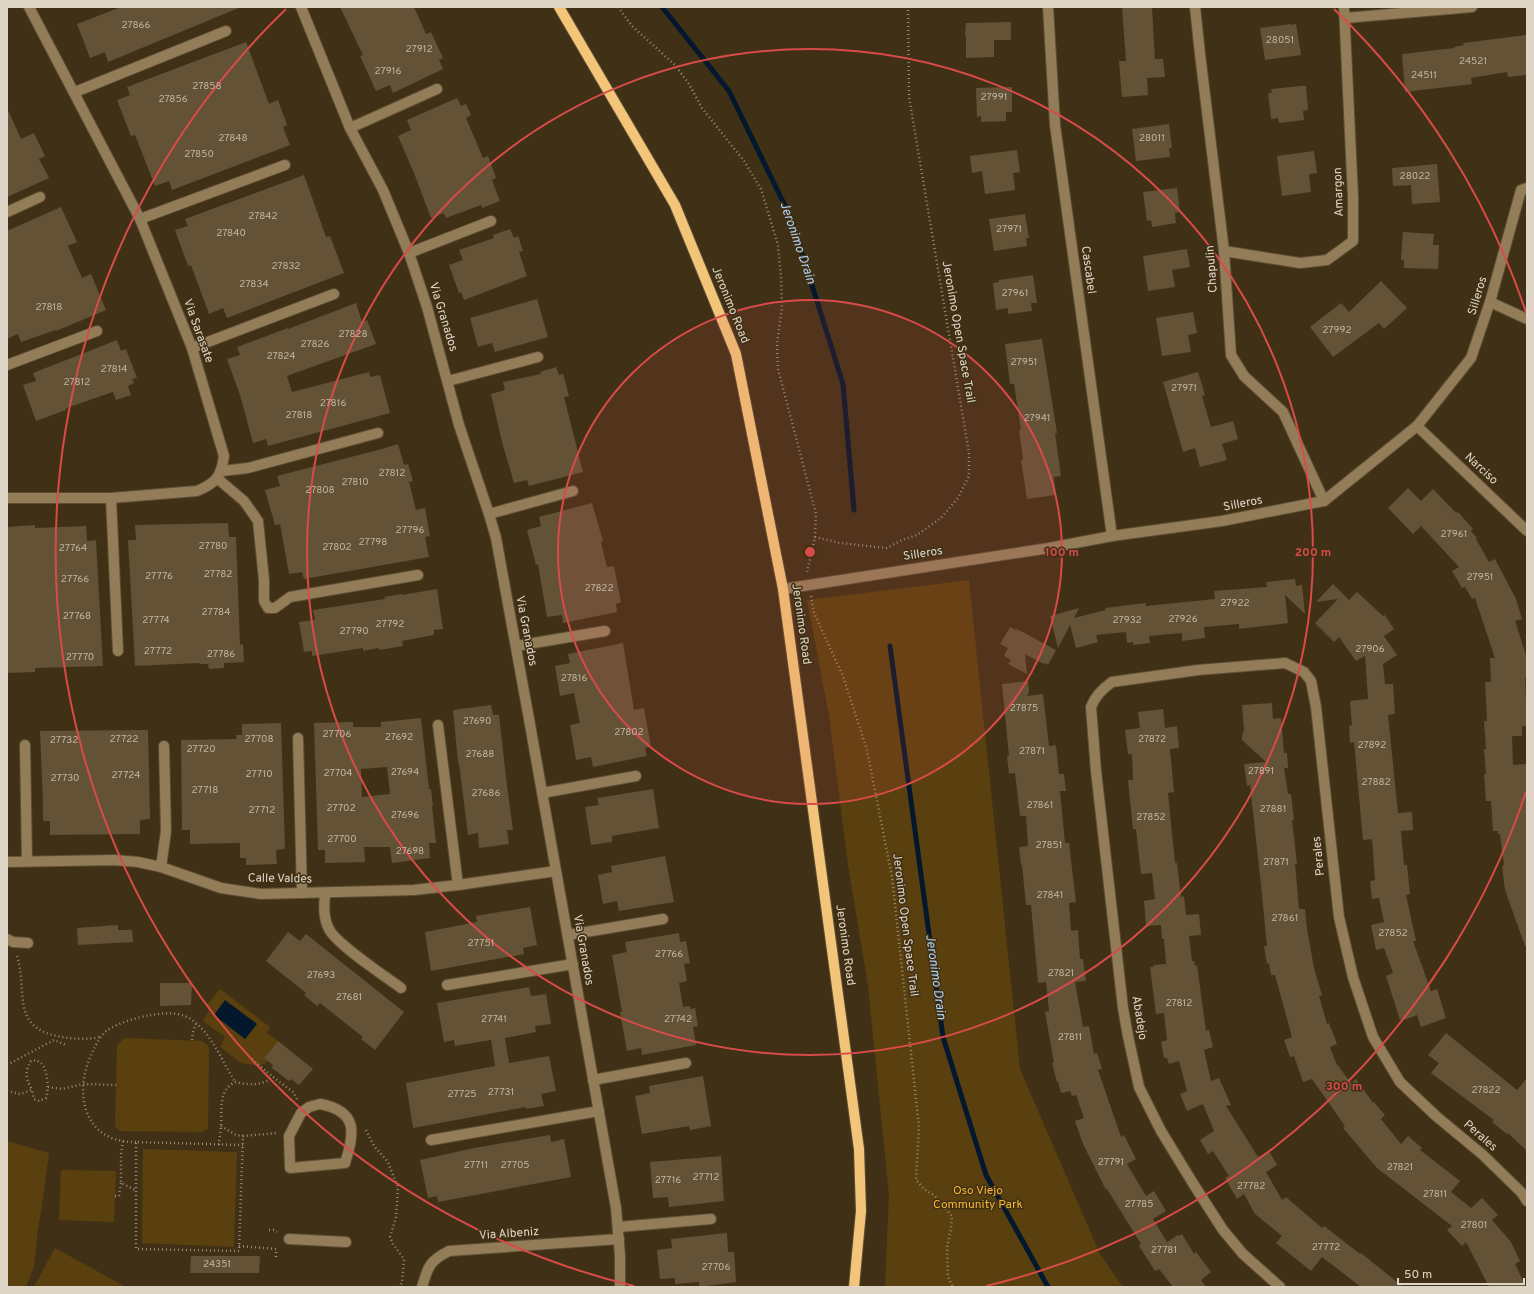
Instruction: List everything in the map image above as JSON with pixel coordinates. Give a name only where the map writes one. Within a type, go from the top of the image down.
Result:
[{"type":"main road","name":"Jeronimo Road","points":[[559,7],[675,205],[736,354],[783,589],[859,1149],[861,1211],[854,1287]]},
{"type":"street","name":"Via Sarasate","points":[[29,7],[75,92],[140,219],[192,348],[224,456],[220,475]]},
{"type":"street","name":"Via Granados","points":[[302,7],[350,128],[382,190],[409,253],[427,307],[460,425],[496,538],[616,1208],[619,1239],[620,1287]]},
{"type":"street","name":"Cascabel","points":[[1048,7],[1055,125],[1112,536]]},
{"type":"street","name":"Chapulin","points":[[1195,7],[1224,252],[1231,355],[1244,376],[1283,412],[1324,501]]},
{"type":"street","name":"Amargon","points":[[1224,252],[1300,263],[1327,260],[1353,241],[1344,7]]},
{"type":"street","points":[[1345,18],[1472,7]]},
{"type":"street","points":[[75,92],[226,31]]},
{"type":"street","points":[[350,128],[437,89]]},
{"type":"street","points":[[140,219],[285,165]]},
{"type":"street","name":"Silleros","points":[[783,589],[1041,549],[1112,536],[1222,521],[1324,501],[1417,426],[1471,358],[1490,302],[1521,190],[1527,188]]},
{"type":"street","points":[[7,212],[40,197]]},
{"type":"street","points":[[409,253],[491,221]]},
{"type":"street","points":[[192,348],[334,294]]},
{"type":"street","points":[[1490,302],[1527,319]]},
{"type":"street","points":[[7,366],[97,331]]},
{"type":"street","points":[[448,382],[538,356]]},
{"type":"street","name":"Narciso","points":[[1417,426],[1527,531]]},
{"type":"street","points":[[7,498],[111,498],[197,491],[209,486],[220,475],[378,433]]},
{"type":"street","points":[[220,475],[244,501],[258,521],[264,580],[264,601],[268,608],[275,608],[290,597],[418,575]]},
{"type":"street","points":[[489,514],[574,491]]},
{"type":"street","points":[[111,498],[118,651]]},
{"type":"street","points":[[516,646],[605,631]]},
{"type":"street","name":"Perales","points":[[1091,707],[1094,699],[1112,682],[1198,670],[1284,663],[1304,672],[1311,681],[1316,707],[1339,917],[1353,977],[1373,1037],[1400,1082],[1436,1116],[1483,1155],[1522,1193],[1527,1201]]},
{"type":"street","name":"Abadejo","points":[[1091,707],[1096,771],[1123,1008],[1139,1087],[1165,1137],[1223,1230],[1243,1254],[1280,1287]]},
{"type":"street","points":[[438,725],[458,885]]},
{"type":"street","points":[[298,738],[302,893]]},
{"type":"street","points":[[25,745],[27,860]]},
{"type":"street","points":[[161,867],[166,831],[164,746]]},
{"type":"street","points":[[542,793],[636,776]]},
{"type":"street","name":"Calle Valdes","points":[[7,862],[27,860],[114,860],[138,862],[161,867],[221,888],[261,894],[414,890],[556,871]]},
{"type":"street","points":[[325,893],[325,921],[329,931],[346,947],[401,988]]},
{"type":"street","points":[[568,935],[662,919]]},
{"type":"street","points":[[10,941],[28,943]]},
{"type":"street","points":[[447,985],[573,964]]},
{"type":"street","points":[[593,1080],[686,1063]]},
{"type":"street","points":[[320,1104],[332,1106],[343,1113],[350,1123],[352,1136],[345,1163],[290,1168],[289,1136],[301,1113],[310,1107],[320,1104]]},
{"type":"street","points":[[431,1140],[599,1110]]},
{"type":"street","points":[[618,1227],[711,1219]]},
{"type":"street","points":[[289,1239],[346,1242]]},
{"type":"street","name":"Via Albeniz","points":[[422,1287],[427,1270],[436,1257],[449,1251],[619,1239]]},
{"type":"path","name":"Jeronimo Open Space Trail","points":[[618,7],[632,26],[675,64],[689,84],[702,108],[744,161],[761,190],[778,245],[781,271],[782,308],[777,343],[778,369],[816,514],[815,537],[807,574],[814,613],[843,676],[867,750],[892,877],[919,1126],[916,1180],[924,1189],[935,1196],[952,1216],[947,1247],[948,1277],[953,1287]]},
{"type":"path","name":"Jeronimo Open Space Trail","points":[[815,537],[840,543],[887,548],[902,540],[917,535],[941,518],[958,498],[969,476],[969,453],[909,97],[908,7]]},
{"type":"path","points":[[10,941],[21,967],[23,1003],[28,1018],[33,1026],[44,1032],[70,1038],[101,1037]]},
{"type":"path","points":[[136,1142],[136,1249],[239,1251],[243,1146],[118,1140],[108,1136],[90,1121],[85,1109],[83,1084],[88,1060],[101,1037],[107,1030],[132,1019],[166,1013],[178,1014],[186,1017],[202,1029],[235,1082],[241,1084],[261,1083],[269,1081],[273,1077]]},
{"type":"path","points":[[192,1040],[196,1024]]},
{"type":"path","points":[[7,1065],[54,1040],[66,1045]]},
{"type":"path","points":[[252,1059],[293,1092],[298,1101]]},
{"type":"path","points":[[36,1060],[41,1063],[45,1071],[48,1087],[46,1098],[39,1101],[34,1099],[32,1090],[26,1080],[26,1069],[31,1061],[36,1060]]},
{"type":"path","points":[[218,1145],[223,1093],[226,1088],[235,1082]]},
{"type":"path","points":[[48,1087],[62,1089],[83,1084],[116,1085]]},
{"type":"path","points":[[7,1091],[20,1094],[32,1090]]},
{"type":"path","points":[[221,1126],[236,1135],[243,1136]]},
{"type":"path","points":[[115,1196],[119,1196],[122,1183],[121,1155],[123,1141]]},
{"type":"path","points":[[122,1183],[136,1190]]},
{"type":"path","points":[[239,1246],[276,1249],[276,1257]]},
{"type":"green space","name":"Oso Viejo Community Park","points":[[969,580],[1020,1069],[1100,1254],[1123,1287],[885,1287],[889,1195],[868,986],[848,865],[829,716],[807,600]]},
{"type":"green space","points":[[220,989],[270,1027],[267,1033],[278,1041],[264,1058],[268,1061],[260,1066],[241,1063],[220,1047],[225,1037],[203,1021],[209,1011],[206,1006]]},
{"type":"green space","points":[[124,1038],[202,1041],[209,1047],[208,1129],[202,1132],[120,1131],[115,1126],[117,1046]]},
{"type":"green space","points":[[7,1141],[49,1153],[34,1267],[26,1287],[7,1287]]},
{"type":"green space","points":[[143,1149],[237,1152],[234,1247],[142,1243]]},
{"type":"green space","points":[[61,1170],[116,1171],[114,1222],[59,1220]]},
{"type":"green space","points":[[55,1248],[126,1287],[34,1287]]},
{"type":"water","points":[[225,1000],[257,1024],[245,1039],[214,1015]]},
{"type":"building","points":[[121,7],[241,7],[108,62],[105,52],[90,58],[77,24]]},
{"type":"building","points":[[340,7],[414,7],[426,34],[431,32],[443,58],[439,60],[443,69],[393,93],[390,85],[376,91],[360,56],[363,55]]},
{"type":"building","points":[[1122,7],[1152,7],[1155,59],[1163,59],[1165,77],[1147,78],[1148,95],[1122,97],[1119,61],[1126,61]]},
{"type":"building","points":[[1011,22],[1011,40],[994,40],[994,57],[966,58],[966,23]]},
{"type":"building","points":[[1296,24],[1301,55],[1265,60],[1260,28]]},
{"type":"building","points":[[1526,35],[1527,75],[1508,77],[1507,72],[1471,78],[1472,84],[1405,92],[1402,54],[1455,48],[1454,47],[1464,45],[1463,43]]},
{"type":"building","points":[[246,42],[269,104],[278,100],[287,125],[283,127],[290,145],[172,190],[169,181],[155,186],[135,135],[131,136],[117,100],[130,95],[127,87]]},
{"type":"building","points":[[1306,86],[1308,110],[1303,111],[1304,120],[1279,123],[1278,118],[1271,119],[1268,93],[1272,93],[1271,89]]},
{"type":"building","points":[[1012,87],[1012,112],[1006,112],[1006,121],[981,122],[981,116],[977,117],[976,88]]},
{"type":"building","points":[[457,98],[461,106],[466,104],[471,115],[466,118],[483,158],[488,156],[496,178],[492,180],[500,201],[482,208],[481,205],[446,218],[444,213],[431,218],[398,136],[411,130],[407,120]]},
{"type":"building","points":[[7,108],[21,139],[34,133],[45,156],[39,159],[49,178],[7,197]]},
{"type":"building","points":[[1169,124],[1172,148],[1169,148],[1170,157],[1136,161],[1132,129]]},
{"type":"building","points":[[1017,150],[1020,172],[1013,173],[1015,190],[985,194],[982,171],[972,173],[970,156]]},
{"type":"building","points":[[1314,151],[1317,173],[1309,174],[1311,192],[1282,196],[1277,156]]},
{"type":"building","points":[[1437,164],[1440,202],[1412,204],[1411,185],[1393,186],[1392,168]]},
{"type":"building","points":[[304,175],[326,237],[330,236],[344,273],[227,318],[223,308],[209,314],[191,265],[188,266],[175,230],[188,226],[185,219]]},
{"type":"building","points":[[1177,188],[1180,212],[1175,213],[1176,223],[1152,227],[1151,220],[1147,221],[1143,192]]},
{"type":"building","points":[[61,207],[77,242],[68,246],[82,278],[91,274],[106,310],[56,331],[21,342],[18,334],[7,339],[7,231]]},
{"type":"building","points":[[1025,214],[1029,238],[1026,238],[1027,246],[994,251],[989,219]]},
{"type":"building","points":[[510,229],[514,238],[518,236],[523,251],[519,252],[527,276],[464,300],[461,292],[459,293],[449,265],[463,260],[459,250],[494,238],[493,235]]},
{"type":"building","points":[[1403,232],[1434,234],[1433,245],[1439,245],[1438,269],[1404,268],[1404,260],[1401,260]]},
{"type":"building","points":[[1187,249],[1190,267],[1172,270],[1175,287],[1148,291],[1143,256]]},
{"type":"building","points":[[1033,275],[1037,303],[1031,303],[1032,311],[1008,314],[1008,308],[996,310],[993,283],[999,282],[999,280]]},
{"type":"building","points":[[1381,281],[1407,308],[1384,329],[1379,323],[1333,357],[1310,327],[1341,303],[1349,312]]},
{"type":"building","points":[[537,299],[548,337],[495,352],[492,343],[478,347],[470,318]]},
{"type":"building","points":[[356,303],[362,322],[367,320],[376,344],[287,376],[292,392],[369,372],[370,377],[380,375],[390,413],[268,446],[266,439],[253,443],[240,395],[227,359],[240,355],[237,347]]},
{"type":"building","points":[[1193,312],[1197,333],[1188,335],[1191,352],[1162,356],[1156,318]]},
{"type":"building","points":[[1042,339],[1057,433],[1055,433],[1061,476],[1054,477],[1056,495],[1027,499],[1021,460],[1023,459],[1019,430],[1021,430],[1014,384],[1010,384],[1005,344]]},
{"type":"building","points":[[117,340],[121,351],[126,349],[137,378],[132,379],[134,383],[128,386],[131,395],[116,400],[113,392],[66,408],[66,410],[36,421],[23,385],[36,381],[33,373]]},
{"type":"building","points":[[556,367],[559,375],[563,374],[569,396],[564,397],[583,472],[529,486],[527,480],[514,483],[502,442],[491,394],[505,390],[503,382],[541,374],[540,372]]},
{"type":"building","points":[[1198,372],[1205,395],[1202,396],[1211,427],[1233,421],[1238,439],[1222,444],[1227,460],[1200,467],[1195,448],[1183,452],[1163,382]]},
{"type":"building","points":[[398,444],[404,465],[408,464],[413,481],[409,482],[416,510],[425,508],[430,536],[425,537],[429,557],[304,579],[302,572],[289,574],[280,524],[275,525],[265,490],[280,486],[277,476]]},
{"type":"building","points":[[1408,488],[1421,501],[1433,489],[1456,513],[1458,512],[1473,529],[1471,531],[1477,538],[1476,539],[1489,562],[1495,559],[1516,599],[1522,619],[1515,621],[1526,655],[1527,677],[1525,678],[1527,726],[1522,726],[1522,736],[1512,736],[1513,765],[1527,764],[1527,946],[1525,946],[1505,890],[1502,866],[1504,865],[1500,834],[1498,834],[1498,831],[1493,831],[1491,801],[1486,801],[1484,774],[1486,774],[1484,749],[1486,749],[1484,721],[1487,721],[1485,682],[1491,682],[1490,658],[1495,658],[1475,598],[1472,599],[1465,587],[1462,588],[1452,571],[1459,567],[1421,526],[1413,534],[1388,508]]},
{"type":"building","points":[[592,503],[603,541],[601,542],[607,567],[614,566],[621,602],[616,604],[617,612],[563,623],[562,615],[547,617],[538,564],[536,565],[527,530],[541,526],[539,517]]},
{"type":"building","points":[[228,523],[229,537],[236,537],[240,645],[243,644],[244,662],[224,663],[224,668],[209,669],[208,664],[199,663],[135,666],[128,540],[136,540],[135,525]]},
{"type":"building","points":[[35,525],[35,528],[86,526],[87,541],[96,540],[103,666],[35,668],[35,672],[7,673],[7,527]]},
{"type":"building","points":[[1295,579],[1296,586],[1302,585],[1305,614],[1285,595],[1288,623],[1239,629],[1239,624],[1204,627],[1205,638],[1182,641],[1182,633],[1149,636],[1150,643],[1133,645],[1133,642],[1127,643],[1126,632],[1096,635],[1098,642],[1076,648],[1070,625],[1058,648],[1050,616],[1079,608],[1074,618],[1106,610],[1105,608],[1146,603],[1146,606],[1215,599],[1214,591],[1267,587],[1266,582]]},
{"type":"building","points":[[1333,584],[1349,600],[1357,592],[1383,616],[1385,615],[1394,629],[1384,636],[1397,655],[1383,664],[1385,684],[1393,684],[1395,714],[1388,715],[1398,813],[1412,812],[1413,830],[1401,831],[1404,865],[1407,865],[1410,894],[1406,895],[1416,941],[1413,941],[1431,991],[1437,989],[1446,1018],[1421,1027],[1417,1015],[1400,1020],[1386,976],[1393,973],[1384,948],[1376,950],[1371,925],[1384,922],[1379,898],[1372,899],[1370,881],[1375,880],[1372,839],[1363,840],[1354,742],[1350,743],[1349,726],[1352,725],[1350,701],[1368,699],[1365,656],[1356,661],[1339,637],[1334,642],[1315,623],[1338,599],[1316,602]]},
{"type":"building","points":[[437,589],[443,629],[434,630],[434,635],[402,641],[403,646],[379,650],[379,648],[363,651],[363,648],[312,656],[312,651],[304,652],[299,622],[315,620],[313,610]]},
{"type":"building","points":[[1010,627],[1016,630],[1017,629],[1056,650],[1048,665],[1025,654],[1027,674],[1008,664],[1011,660],[1004,656],[1008,648],[1000,644]]},
{"type":"building","points":[[623,643],[634,710],[644,708],[651,747],[645,748],[647,756],[593,767],[591,757],[576,760],[570,725],[580,723],[574,693],[560,696],[555,666],[570,663],[568,654]]},
{"type":"building","points":[[1028,681],[1029,692],[1027,696],[1043,694],[1049,746],[1056,745],[1059,774],[1064,774],[1066,791],[1060,791],[1065,843],[1069,843],[1076,902],[1069,903],[1071,931],[1078,930],[1080,959],[1083,959],[1086,981],[1075,982],[1083,1027],[1089,1026],[1094,1054],[1097,1053],[1102,1069],[1098,1070],[1121,1137],[1124,1135],[1136,1159],[1127,1164],[1146,1196],[1154,1191],[1166,1211],[1153,1219],[1167,1242],[1182,1234],[1194,1254],[1196,1252],[1211,1272],[1201,1280],[1206,1287],[1173,1287],[1159,1269],[1155,1271],[1139,1246],[1141,1244],[1107,1189],[1106,1190],[1083,1144],[1075,1121],[1084,1118],[1076,1095],[1072,1096],[1070,1091],[1061,1093],[1058,1081],[1057,1082],[1052,1063],[1054,1063],[1045,1012],[1049,1011],[1046,982],[1038,983],[1031,905],[1026,905],[1021,865],[1019,847],[1028,846],[1026,816],[1020,816],[1015,773],[1009,774],[1007,756],[1009,756],[1002,684]]},
{"type":"building","points":[[1272,703],[1273,719],[1281,718],[1284,753],[1287,753],[1288,768],[1284,768],[1288,794],[1291,794],[1294,820],[1292,820],[1297,864],[1295,864],[1299,909],[1305,909],[1314,968],[1322,995],[1319,996],[1327,1024],[1329,1023],[1337,1044],[1330,1047],[1336,1063],[1351,1083],[1356,1079],[1373,1103],[1374,1102],[1385,1115],[1381,1119],[1401,1144],[1408,1136],[1422,1148],[1420,1150],[1460,1181],[1451,1192],[1471,1208],[1482,1198],[1498,1215],[1492,1220],[1511,1242],[1520,1261],[1515,1264],[1526,1287],[1489,1287],[1466,1242],[1462,1246],[1447,1230],[1452,1226],[1377,1168],[1343,1128],[1345,1126],[1312,1079],[1303,1082],[1294,1056],[1290,1057],[1284,1040],[1292,1037],[1275,975],[1271,975],[1269,963],[1267,964],[1264,946],[1267,946],[1261,885],[1250,785],[1247,786],[1244,764],[1266,762],[1242,740],[1244,730],[1242,705]]},
{"type":"building","points":[[491,705],[493,715],[499,715],[513,830],[507,830],[509,844],[479,848],[478,833],[468,835],[458,763],[453,710]]},
{"type":"building","points":[[1163,709],[1165,728],[1177,726],[1179,748],[1170,749],[1174,792],[1168,793],[1175,863],[1177,863],[1181,897],[1184,896],[1186,915],[1199,914],[1201,935],[1189,936],[1192,961],[1194,961],[1195,966],[1197,965],[1206,1031],[1209,1030],[1213,1047],[1204,1050],[1211,1081],[1219,1078],[1231,1105],[1226,1106],[1258,1157],[1269,1151],[1277,1165],[1266,1172],[1282,1200],[1286,1197],[1322,1228],[1324,1226],[1360,1254],[1361,1253],[1403,1287],[1361,1287],[1322,1257],[1311,1271],[1276,1243],[1282,1236],[1255,1214],[1244,1194],[1237,1199],[1225,1178],[1229,1176],[1213,1151],[1208,1154],[1200,1140],[1214,1131],[1203,1104],[1187,1111],[1180,1094],[1187,1091],[1179,1061],[1169,1064],[1167,1058],[1164,1058],[1161,1042],[1167,1040],[1164,1013],[1156,1014],[1150,967],[1154,967],[1153,965],[1166,964],[1164,939],[1162,939],[1161,925],[1146,926],[1144,901],[1155,899],[1152,873],[1141,874],[1136,829],[1133,829],[1128,780],[1133,780],[1132,754],[1128,754],[1125,730],[1140,728],[1138,712]]},
{"type":"building","points":[[421,718],[429,789],[431,789],[436,843],[429,843],[430,858],[392,863],[390,847],[364,847],[365,862],[325,863],[325,850],[318,850],[314,723],[353,722],[353,727],[381,727],[381,722]],"holes":[[[387,767],[390,794],[362,797],[361,769]]]},
{"type":"building","points":[[281,723],[285,849],[276,850],[277,864],[246,865],[246,858],[240,858],[240,843],[190,844],[190,830],[182,830],[181,740],[237,739],[236,735],[242,735],[242,724]]},
{"type":"building","points":[[148,730],[150,819],[140,820],[140,834],[50,835],[50,821],[43,821],[40,731]]},
{"type":"building","points":[[653,789],[659,828],[612,836],[612,842],[591,845],[585,807],[599,805],[597,798]]},
{"type":"building","points":[[665,856],[674,902],[619,911],[617,901],[603,904],[598,875],[612,872],[611,866]]},
{"type":"building","points":[[530,907],[537,945],[523,948],[524,954],[431,971],[425,932],[477,922],[476,916]]},
{"type":"building","points":[[118,925],[118,930],[132,930],[133,942],[78,945],[77,928]]},
{"type":"building","points":[[288,932],[300,941],[306,934],[404,1012],[375,1050],[361,1039],[363,1037],[320,1003],[317,1006],[304,995],[306,993],[266,961]]},
{"type":"building","points":[[679,933],[680,942],[686,941],[690,963],[684,964],[687,981],[679,983],[683,1007],[690,1006],[690,1009],[695,1008],[698,1026],[693,1027],[696,1045],[642,1055],[641,1048],[627,1051],[612,955],[627,952],[625,942]]},
{"type":"building","points":[[160,983],[192,983],[191,1005],[160,1006]]},
{"type":"building","points":[[529,987],[531,996],[546,994],[551,1024],[535,1026],[536,1032],[505,1038],[509,1063],[549,1056],[556,1091],[541,1094],[544,1106],[526,1109],[526,1107],[413,1128],[406,1083],[495,1066],[491,1040],[455,1046],[454,1040],[444,1042],[437,1003]]},
{"type":"building","points":[[1446,1033],[1517,1090],[1527,1078],[1527,1151],[1508,1133],[1507,1134],[1492,1122],[1494,1120],[1431,1073],[1439,1063],[1428,1055]]},
{"type":"building","points":[[278,1041],[313,1069],[299,1085],[291,1079],[289,1081],[272,1068],[273,1065],[264,1058]]},
{"type":"building","points":[[703,1076],[711,1126],[690,1130],[689,1126],[642,1134],[635,1096],[650,1093],[649,1086]]},
{"type":"building","points":[[550,1135],[551,1142],[564,1139],[571,1177],[438,1202],[437,1196],[428,1198],[420,1160],[474,1148]]},
{"type":"building","points":[[721,1156],[724,1201],[669,1207],[668,1197],[653,1198],[650,1162]]},
{"type":"building","points":[[727,1233],[728,1252],[734,1252],[736,1282],[699,1287],[699,1282],[675,1284],[675,1278],[660,1279],[657,1250],[672,1248],[671,1239]]},
{"type":"building","points":[[191,1256],[260,1256],[259,1273],[190,1273]]},
{"type":"waterway","name":"Jeronimo Drain","points":[[662,7],[729,91],[791,218],[843,384],[854,510]]},
{"type":"waterway","name":"Jeronimo Drain","points":[[890,646],[943,1037],[986,1175],[1048,1287]]}]
